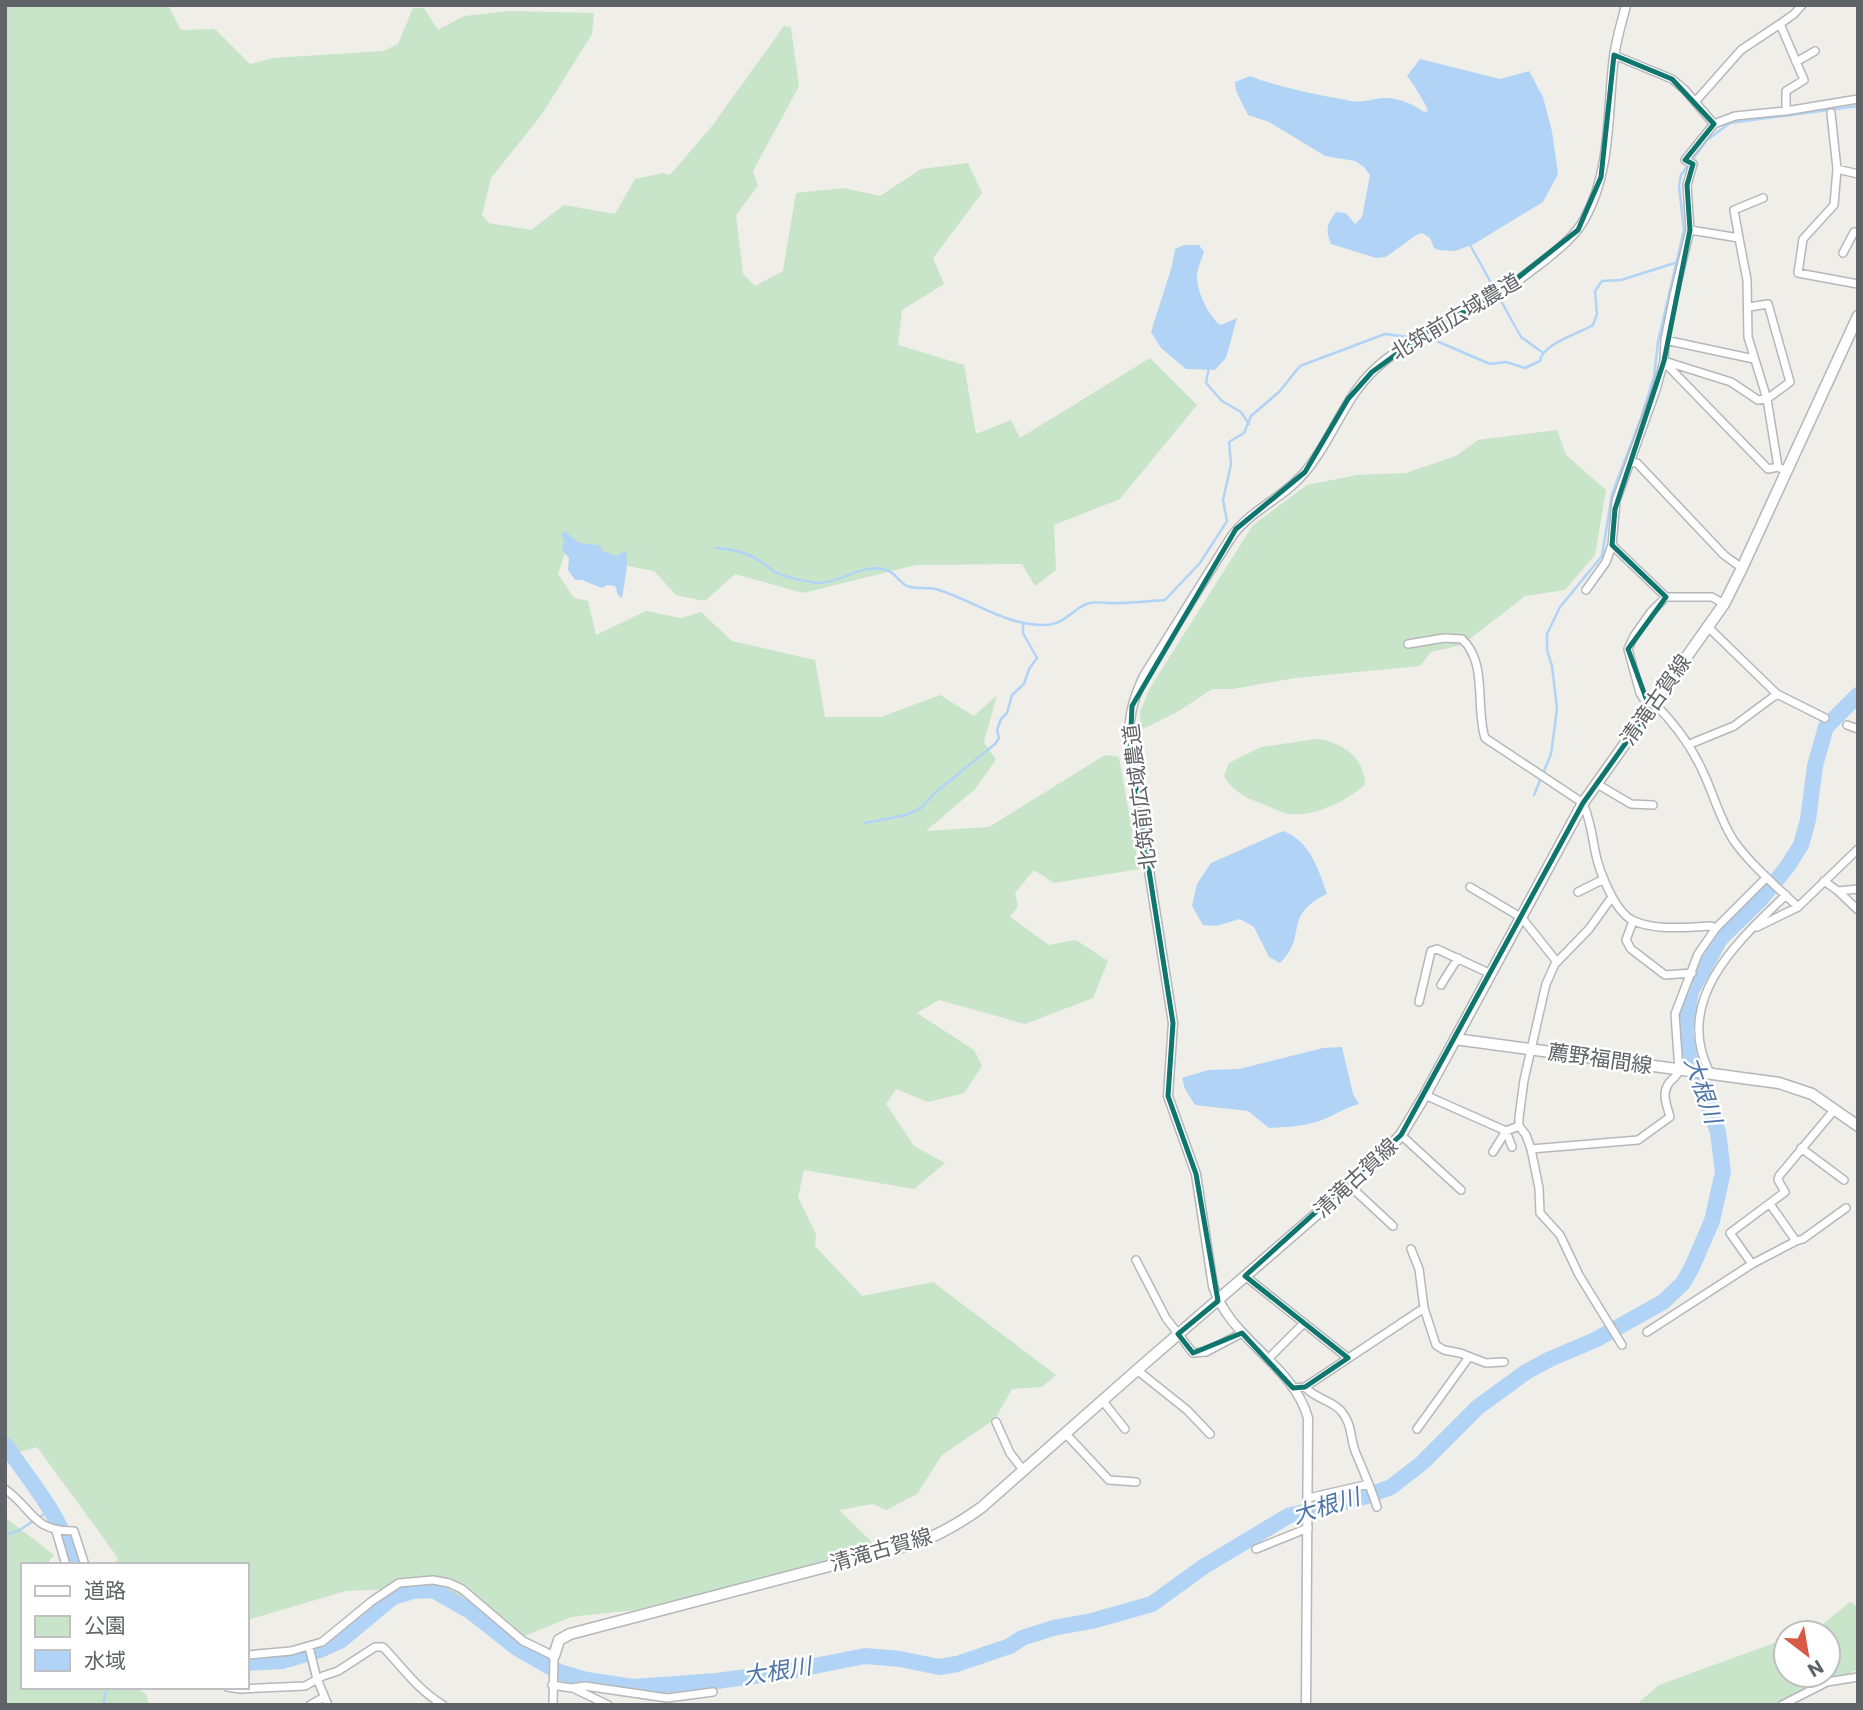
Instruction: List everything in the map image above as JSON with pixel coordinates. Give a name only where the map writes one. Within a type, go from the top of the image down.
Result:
[{"type":"main road","name":"清滝古賀線","points":[[554,1656],[559,1640],[570,1634],[929,1539],[963,1521],[1350,1186],[1401,1135],[1492,974],[1583,803],[1724,604],[1742,568],[1782,469],[1858,316]]},
{"type":"main road","name":"薦野福間線","points":[[1455,1039],[1779,1083],[1812,1094],[1858,1126]]},
{"type":"street","name":"北筑前広域農道","points":[[1306,1705],[1308,1418],[1305,1407],[1293,1388],[1228,1318],[1213,1286],[1196,1174],[1168,1096],[1173,1023],[1130,750],[1128,729],[1132,706],[1144,676],[1237,529],[1305,472],[1348,399],[1371,372],[1428,331],[1496,295],[1564,245],[1578,230],[1587,216],[1601,177],[1614,55],[1626,5]]},
{"type":"street","points":[[1695,102],[1741,50],[1794,15],[1802,5]]},
{"type":"street","points":[[1780,24],[1804,80],[1786,91],[1786,111]]},
{"type":"street","points":[[1796,62],[1815,51]]},
{"type":"street","points":[[1614,55],[1672,79],[1714,124]]},
{"type":"street","points":[[1586,590],[1606,562],[1612,545],[1616,501],[1664,361],[1665,340],[1690,230],[1687,185],[1693,164],[1685,160],[1714,124],[1735,116],[1858,99]]},
{"type":"street","points":[[1831,113],[1837,169],[1834,205],[1803,239],[1798,273],[1858,284]]},
{"type":"street","points":[[1837,169],[1858,174]]},
{"type":"street","points":[[1664,361],[1768,469],[1782,469],[1767,399],[1748,337],[1749,307],[1734,210],[1763,198]]},
{"type":"street","points":[[1690,230],[1739,238]]},
{"type":"street","points":[[1843,253],[1854,232],[1858,232]]},
{"type":"street","points":[[1664,361],[1731,382],[1758,400],[1767,399],[1790,382],[1768,304],[1749,307]]},
{"type":"street","points":[[1665,340],[1754,359]]},
{"type":"street","points":[[1630,462],[1637,463],[1724,555],[1742,568]]},
{"type":"street","points":[[1612,545],[1665,597],[1712,597],[1724,604]]},
{"type":"street","points":[[1665,597],[1634,636],[1628,649],[1640,694],[1672,720],[1690,744],[1718,812],[1734,841],[1766,878],[1798,907]]},
{"type":"street","points":[[1707,626],[1777,694],[1825,718]]},
{"type":"street","points":[[1408,644],[1444,638],[1462,639],[1472,648],[1478,670],[1485,737],[1583,803],[1589,815],[1595,852],[1604,879],[1612,897],[1626,916],[1633,921],[1671,928],[1716,928]]},
{"type":"street","points":[[1690,744],[1734,726],[1777,694]]},
{"type":"street","points":[[1847,725],[1858,729]]},
{"type":"street","points":[[1597,784],[1632,804],[1653,805]]},
{"type":"street","points":[[1749,931],[1798,907],[1858,849]]},
{"type":"street","points":[[1531,1149],[1638,1140],[1670,1116],[1664,1098],[1665,1090],[1683,1070],[1675,1014],[1698,954],[1716,928],[1766,878]]},
{"type":"street","points":[[1578,892],[1604,879]]},
{"type":"street","points":[[1824,881],[1858,910]]},
{"type":"street","points":[[1470,887],[1522,918],[1557,962]]},
{"type":"street","points":[[1838,891],[1858,889]]},
{"type":"street","points":[[1710,1073],[1700,1044],[1698,1026],[1712,980],[1731,950],[1786,895]]},
{"type":"street","points":[[1612,897],[1589,929],[1557,962],[1546,984],[1524,1080],[1519,1126],[1531,1149],[1539,1188],[1540,1213],[1560,1236],[1579,1275],[1622,1345]]},
{"type":"street","points":[[1633,921],[1626,940],[1631,949],[1665,975],[1692,972]]},
{"type":"street","points":[[1419,1002],[1431,951],[1437,949],[1492,974]]},
{"type":"street","points":[[1441,985],[1458,958]]},
{"type":"street","points":[[1425,1095],[1506,1131],[1513,1147]]},
{"type":"street","points":[[1752,1264],[1730,1233],[1785,1192],[1778,1180],[1779,1176],[1835,1109]]},
{"type":"street","points":[[1493,1152],[1506,1131],[1519,1126]]},
{"type":"street","points":[[1401,1135],[1461,1190]]},
{"type":"street","points":[[1801,1148],[1844,1180]]},
{"type":"street","points":[[1350,1186],[1393,1226]]},
{"type":"street","points":[[1770,1205],[1796,1241]]},
{"type":"street","points":[[1647,1332],[1752,1264],[1803,1239],[1846,1208]]},
{"type":"street","points":[[1411,1249],[1419,1269],[1424,1308],[1436,1345],[1486,1363],[1504,1362]]},
{"type":"street","points":[[1136,1260],[1166,1318],[1193,1353],[1206,1352],[1242,1333]]},
{"type":"street","points":[[1245,1276],[1348,1358]]},
{"type":"street","points":[[1293,1388],[1305,1387],[1424,1308]]},
{"type":"street","points":[[1268,1359],[1303,1324]]},
{"type":"street","points":[[1417,1429],[1468,1357]]},
{"type":"street","points":[[1137,1370],[1187,1409],[1210,1434]]},
{"type":"street","points":[[1305,1387],[1310,1393],[1341,1411],[1352,1430],[1354,1448],[1377,1507]]},
{"type":"street","points":[[1102,1400],[1125,1429]]},
{"type":"street","points":[[996,1422],[1010,1453],[1023,1470]]},
{"type":"street","points":[[1065,1433],[1109,1480],[1136,1482]]},
{"type":"street","points":[[1308,1501],[1370,1484]]},
{"type":"street","points":[[5,1489],[19,1500],[38,1522],[56,1531],[74,1531],[84,1563]]},
{"type":"street","points":[[1256,1549],[1308,1528]]},
{"type":"street","points":[[56,1531],[65,1563]]},
{"type":"street","points":[[248,1655],[309,1647],[322,1642],[398,1583],[433,1580],[462,1589],[523,1641],[554,1656],[553,1705]]},
{"type":"street","points":[[309,1647],[317,1679],[328,1705]]},
{"type":"street","points":[[248,1689],[305,1686],[338,1671],[375,1647],[383,1647],[412,1681],[429,1697],[443,1705]]},
{"type":"street","points":[[1782,1705],[1827,1682],[1858,1676]]},
{"type":"street","points":[[552,1685],[583,1691],[608,1705]]},
{"type":"street","points":[[571,1688],[585,1686],[667,1698],[713,1692]]},
{"type":"street","points":[[310,1705],[324,1697]]},
{"type":"highlighted area","points":[[1614,55],[1672,79],[1714,124],[1685,160],[1693,164],[1687,185],[1690,230],[1664,361],[1615,509],[1612,545],[1666,597],[1628,649],[1650,709],[1583,803],[1401,1135],[1245,1276],[1348,1358],[1305,1387],[1293,1388],[1242,1333],[1193,1353],[1178,1334],[1218,1301],[1196,1174],[1168,1096],[1173,1023],[1130,750],[1132,706],[1236,529],[1305,472],[1348,399],[1372,372],[1428,331],[1496,295],[1578,230],[1601,177]]},
{"type":"green space","points":[[5,5],[168,5],[181,30],[215,29],[250,64],[273,58],[383,51],[398,44],[413,8],[424,8],[438,30],[464,16],[507,11],[594,13],[592,34],[542,114],[491,178],[482,215],[489,223],[531,230],[564,205],[615,214],[635,179],[663,173],[670,175],[712,126],[784,26],[791,28],[799,86],[753,171],[758,186],[736,215],[743,274],[755,286],[783,271],[796,193],[844,188],[880,196],[921,169],[968,163],[982,193],[933,258],[944,284],[902,310],[898,345],[964,365],[976,434],[1011,420],[1020,438],[1150,358],[1197,405],[1120,499],[1054,525],[1056,570],[1035,586],[1022,564],[916,565],[803,593],[735,574],[705,601],[676,595],[654,571],[586,558],[566,550],[558,574],[574,598],[588,601],[596,635],[646,611],[681,618],[701,612],[732,641],[815,660],[825,717],[881,717],[940,695],[974,716],[997,695],[984,742],[996,760],[975,789],[926,831],[989,827],[1105,755],[1119,757],[1139,869],[1054,883],[1034,870],[1015,893],[1018,906],[1010,917],[1049,945],[1076,940],[1108,961],[1093,998],[1025,1024],[939,1000],[917,1013],[974,1050],[982,1066],[964,1093],[928,1102],[896,1089],[886,1104],[914,1146],[945,1163],[914,1189],[804,1170],[798,1197],[816,1234],[815,1246],[862,1296],[933,1282],[1056,1375],[1042,1387],[1012,1389],[995,1419],[942,1455],[917,1494],[886,1510],[873,1504],[839,1510],[883,1553],[635,1610],[571,1617],[515,1640],[442,1587],[346,1591],[248,1620],[248,1563],[116,1563],[118,1558],[37,1447],[16,1453],[5,1445]]},
{"type":"green space","points":[[1557,430],[1566,455],[1606,490],[1595,555],[1565,590],[1525,596],[1462,645],[1431,652],[1420,666],[1295,678],[1233,689],[1212,689],[1179,711],[1141,730],[1140,712],[1150,688],[1253,525],[1307,485],[1357,475],[1406,473],[1456,456],[1478,440]]},
{"type":"green space","points":[[1317,739],[1334,743],[1350,752],[1364,774],[1365,784],[1349,796],[1320,810],[1299,814],[1286,813],[1240,793],[1224,776],[1229,763],[1261,747]]},
{"type":"green space","points":[[5,1517],[54,1555],[48,1563],[21,1563],[21,1689],[138,1689],[146,1694],[149,1705],[5,1705]]},
{"type":"green space","points":[[1850,1602],[1858,1607],[1858,1669],[1842,1677],[1842,1619],[1829,1619]]},
{"type":"green space","points":[[1772,1644],[1772,1689],[1817,1689],[1784,1705],[1636,1705],[1659,1685]]},
{"type":"water","points":[[1420,59],[1500,79],[1529,71],[1543,97],[1552,131],[1558,174],[1543,202],[1474,244],[1455,251],[1434,248],[1430,238],[1422,233],[1386,257],[1376,258],[1331,244],[1328,227],[1336,212],[1346,213],[1355,224],[1362,217],[1370,175],[1355,161],[1325,156],[1269,122],[1248,115],[1236,91],[1235,82],[1250,76],[1287,88],[1351,101],[1393,99],[1424,112],[1428,111],[1427,108],[1407,76]]},
{"type":"water","points":[[1184,245],[1199,245],[1204,252],[1197,280],[1209,312],[1221,325],[1237,318],[1226,358],[1215,370],[1186,369],[1161,348],[1151,332],[1175,249]]},
{"type":"water","points":[[565,531],[579,543],[600,545],[602,551],[617,556],[626,550],[627,568],[622,598],[615,586],[607,585],[602,588],[575,580],[568,570],[569,558],[562,550],[564,541],[561,535]]},
{"type":"water","points":[[1283,831],[1300,841],[1312,856],[1327,894],[1304,910],[1293,944],[1280,963],[1269,957],[1254,927],[1240,919],[1216,926],[1203,925],[1192,906],[1197,884],[1211,863]]},
{"type":"water","points":[[1342,1047],[1353,1094],[1359,1104],[1307,1124],[1269,1128],[1248,1111],[1195,1105],[1182,1078],[1208,1070],[1239,1069],[1323,1048]]},
{"type":"waterway","points":[[1534,795],[1551,754],[1557,709],[1552,666],[1547,650],[1547,634],[1560,607],[1602,556],[1612,494],[1654,377],[1658,342],[1684,230],[1679,186],[1681,175],[1707,140],[1730,123],[1858,106]]},
{"type":"waterway","points":[[1469,243],[1521,337],[1542,352]]},
{"type":"waterway","points":[[1432,339],[1490,364],[1506,362],[1525,368],[1540,361],[1547,349],[1593,325],[1597,314],[1595,291],[1602,281],[1621,280],[1675,263]]},
{"type":"waterway","points":[[716,548],[740,552],[754,557],[777,573],[815,583],[878,568],[892,573],[907,586],[939,590],[1003,617],[1029,624],[1058,622],[1090,603],[1165,600],[1200,563],[1227,521],[1223,500],[1231,464],[1229,442],[1244,433],[1251,416],[1279,392],[1300,366],[1385,334],[1408,337]]},
{"type":"waterway","points":[[1209,367],[1206,383],[1222,401],[1241,412],[1249,424]]},
{"type":"waterway","points":[[865,823],[906,815],[921,808],[936,792],[995,744],[999,738],[997,730],[1001,719],[1007,713],[1012,695],[1024,684],[1029,669],[1037,658],[1023,633],[1023,624]]},
{"type":"waterway","name":"大根川","points":[[248,1663],[282,1661],[320,1650],[340,1641],[393,1597],[413,1591],[433,1590],[470,1611],[517,1648],[559,1672],[587,1680],[633,1687],[717,1681],[789,1671],[865,1656],[900,1659],[939,1667],[957,1664],[1010,1646],[1022,1638],[1053,1628],[1092,1621],[1152,1604],[1203,1567],[1288,1516],[1364,1497],[1391,1487],[1422,1463],[1478,1407],[1526,1372],[1595,1340],[1663,1302],[1683,1283],[1712,1221],[1723,1172],[1718,1132],[1689,1055],[1685,1031],[1691,991],[1720,939],[1761,899],[1801,845],[1808,820],[1815,766],[1826,727],[1858,695]]},
{"type":"waterway","name":"大根川","points":[[5,1445],[54,1516],[74,1563]]},
{"type":"waterway","points":[[5,1535],[18,1531],[52,1509]]},
{"type":"waterway","points":[[307,1654],[324,1705]]},
{"type":"waterway","points":[[103,1705],[107,1689]]}]
